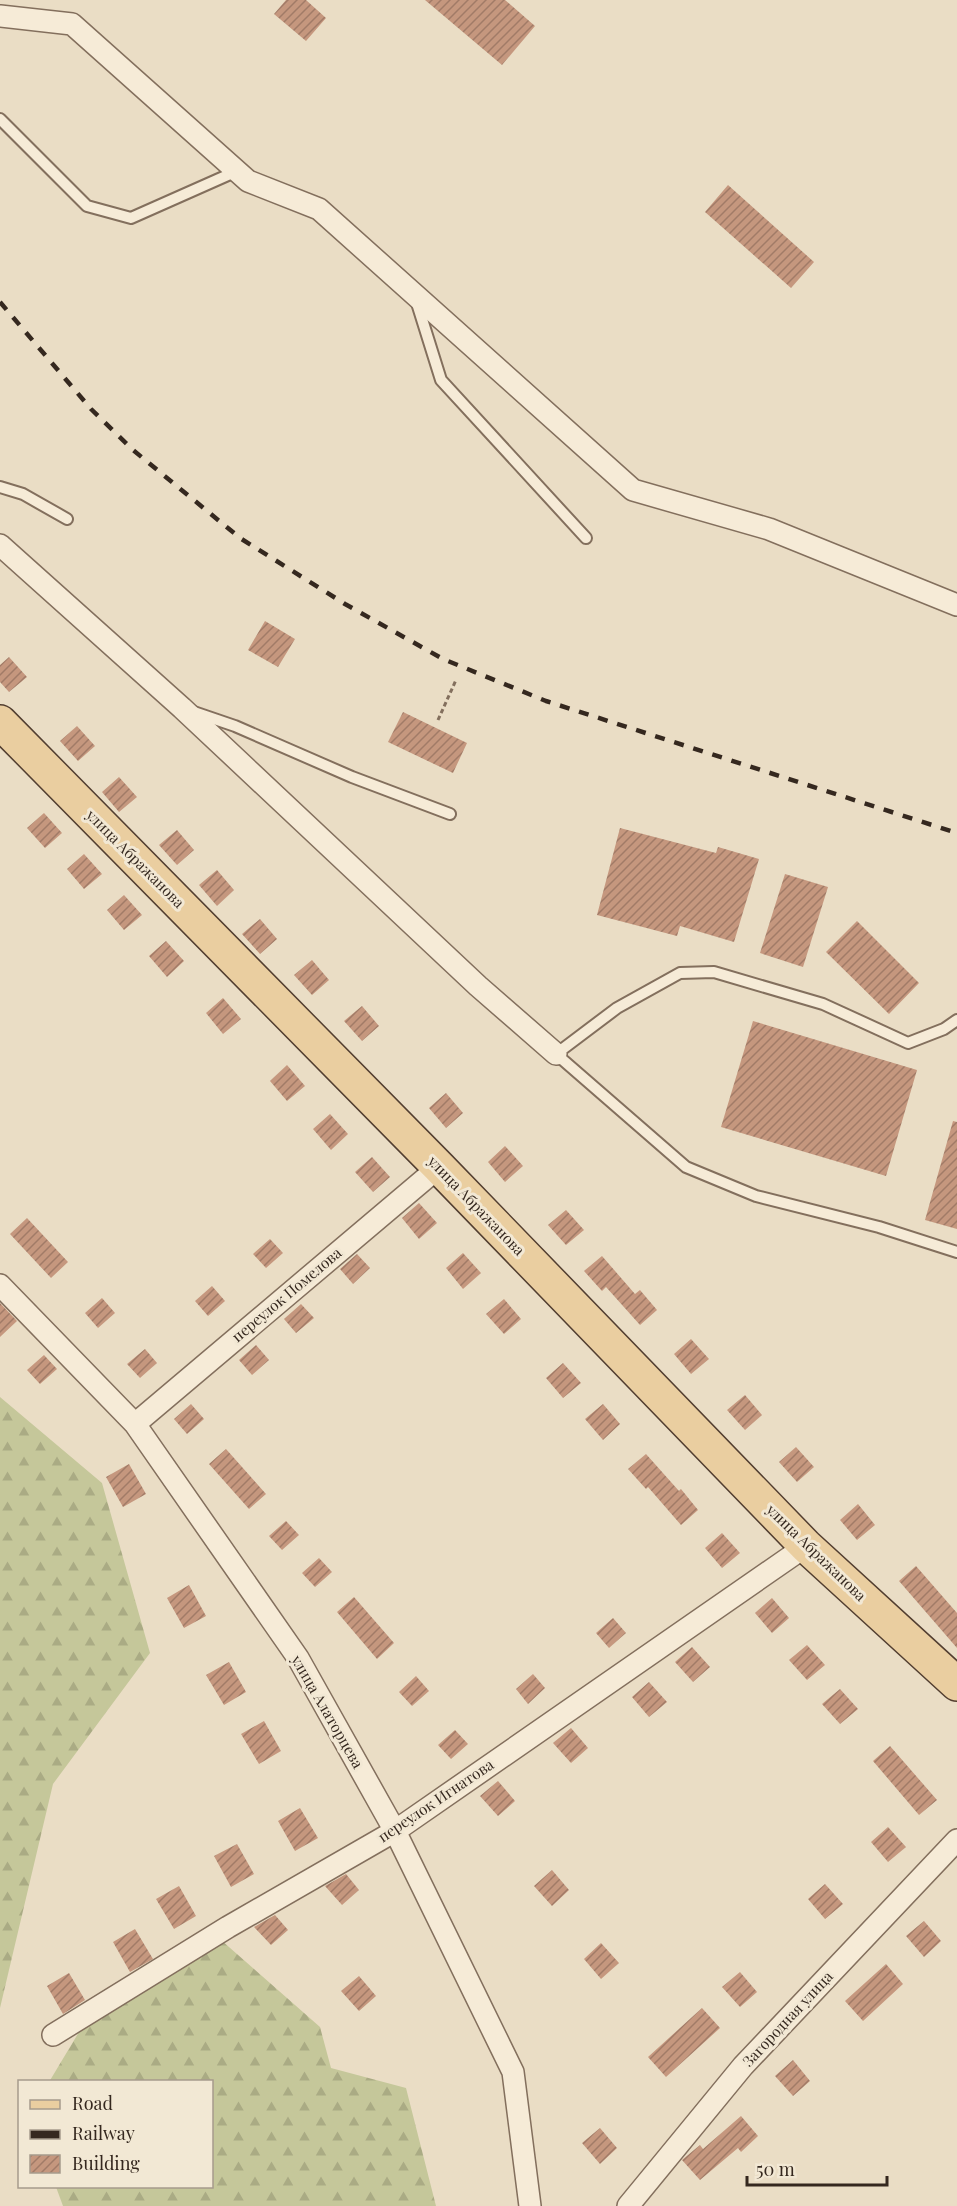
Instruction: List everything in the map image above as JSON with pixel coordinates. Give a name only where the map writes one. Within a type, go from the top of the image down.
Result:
[{"type":"main road","name":"улица Абражанова","points":[[0,722],[439,1167],[806,1546],[957,1684]]},
{"type":"street","points":[[0,16],[72,24],[248,181],[319,209],[633,490],[769,529],[957,605]]},
{"type":"street","points":[[0,545],[182,708],[478,986],[556,1054]]},
{"type":"street","name":"переулок Помелова","points":[[135,1424],[439,1167]]},
{"type":"street","name":"улица Алаторцева","points":[[0,1285],[135,1424],[298,1658],[396,1831],[513,2072],[530,2206]]},
{"type":"street","name":"переулок Игнатова","points":[[53,2035],[228,1927],[396,1831],[806,1546]]},
{"type":"street","name":"Загородная улица","points":[[628,2206],[743,2066],[957,1840]]},
{"type":"lane","points":[[0,119],[87,207],[131,218],[237,171]]},
{"type":"lane","points":[[414,294],[441,380],[586,538]]},
{"type":"lane","points":[[0,487],[22,494],[67,519]]},
{"type":"lane","points":[[182,708],[236,726],[352,777],[450,813]]},
{"type":"lane","points":[[957,1020],[944,1029],[908,1043],[823,1004],[714,972],[680,973],[617,1008],[556,1054],[686,1167],[756,1196],[879,1227],[957,1252]]},
{"type":"path","points":[[438,720],[456,680]]},
{"type":"green space","points":[[0,1397],[102,1483],[150,1653],[53,1784],[0,2008]]},
{"type":"green space","points":[[221,1940],[320,2027],[331,2068],[406,2088],[436,2206],[63,2206],[56,2188],[213,2188],[213,2080],[50,2080],[97,2002]]},
{"type":"building","points":[[286,0],[306,0],[326,18],[306,41],[274,14]]},
{"type":"building","points":[[425,0],[505,0],[535,26],[502,65]]},
{"type":"building","points":[[728,185],[814,262],[791,288],[705,212]]},
{"type":"building","points":[[265,621],[295,639],[278,667],[248,650]]},
{"type":"building","points":[[9,657],[27,677],[9,692],[0,682],[0,665]]},
{"type":"building","points":[[403,712],[467,743],[453,773],[388,742]]},
{"type":"building","points":[[77,726],[95,746],[78,761],[60,741]]},
{"type":"building","points":[[119,777],[137,797],[119,812],[102,792]]},
{"type":"building","points":[[44,813],[62,833],[45,848],[27,828]]},
{"type":"building","points":[[620,828],[716,853],[718,847],[759,859],[734,942],[680,926],[677,936],[597,915]]},
{"type":"building","points":[[177,830],[194,850],[177,865],[159,845]]},
{"type":"building","points":[[84,854],[102,874],[84,889],[67,869]]},
{"type":"building","points":[[217,870],[234,890],[217,906],[199,885]]},
{"type":"building","points":[[785,874],[828,887],[803,967],[760,953]]},
{"type":"building","points":[[124,895],[142,915],[124,930],[107,910]]},
{"type":"building","points":[[260,919],[277,939],[260,954],[242,934]]},
{"type":"building","points":[[857,921],[919,983],[889,1014],[826,952]]},
{"type":"building","points":[[166,941],[184,961],[167,977],[149,956]]},
{"type":"building","points":[[312,960],[329,980],[312,995],[294,975]]},
{"type":"building","points":[[223,998],[241,1019],[223,1034],[206,1013]]},
{"type":"building","points":[[362,1006],[379,1026],[362,1041],[344,1021]]},
{"type":"building","points":[[753,1021],[917,1070],[886,1176],[721,1127]]},
{"type":"building","points":[[287,1065],[305,1086],[287,1101],[270,1081]]},
{"type":"building","points":[[446,1093],[463,1113],[446,1128],[429,1108]]},
{"type":"building","points":[[330,1114],[348,1134],[331,1150],[313,1129]]},
{"type":"building","points":[[953,1121],[957,1122],[957,1229],[925,1220]]},
{"type":"building","points":[[505,1146],[523,1166],[505,1182],[488,1162]]},
{"type":"building","points":[[372,1157],[390,1177],[373,1192],[355,1172]]},
{"type":"building","points":[[419,1203],[437,1223],[419,1239],[402,1218]]},
{"type":"building","points":[[566,1210],[584,1230],[566,1245],[548,1225]]},
{"type":"building","points":[[27,1218],[68,1262],[51,1278],[10,1234]]},
{"type":"building","points":[[270,1239],[283,1253],[266,1268],[253,1254]]},
{"type":"building","points":[[463,1253],[481,1273],[463,1289],[446,1268]]},
{"type":"building","points":[[357,1254],[370,1268],[353,1284],[340,1269]]},
{"type":"building","points":[[602,1256],[635,1294],[640,1290],[657,1310],[640,1325],[606,1287],[602,1291],[584,1271]]},
{"type":"building","points":[[212,1286],[225,1301],[208,1316],[195,1301]]},
{"type":"building","points":[[102,1298],[115,1313],[98,1328],[85,1313]]},
{"type":"building","points":[[504,1299],[521,1319],[504,1334],[486,1314]]},
{"type":"building","points":[[0,1303],[17,1321],[0,1337]]},
{"type":"building","points":[[301,1304],[314,1318],[296,1333],[284,1319]]},
{"type":"building","points":[[691,1339],[709,1359],[691,1374],[674,1354]]},
{"type":"building","points":[[256,1345],[269,1360],[252,1375],[239,1360]]},
{"type":"building","points":[[145,1349],[157,1363],[140,1378],[127,1364]]},
{"type":"building","points":[[44,1355],[57,1369],[40,1384],[27,1370]]},
{"type":"building","points":[[563,1363],[581,1383],[563,1398],[546,1378]]},
{"type":"building","points":[[745,1395],[762,1415],[745,1430],[727,1410]]},
{"type":"building","points":[[191,1404],[204,1419],[187,1434],[174,1419]]},
{"type":"building","points":[[603,1404],[620,1424],[603,1440],[585,1419]]},
{"type":"building","points":[[796,1447],[814,1467],[797,1482],[779,1462]]},
{"type":"building","points":[[226,1449],[266,1494],[249,1509],[209,1464]]},
{"type":"building","points":[[646,1454],[679,1491],[681,1489],[698,1510],[681,1525],[648,1487],[646,1489],[628,1469]]},
{"type":"building","points":[[129,1464],[146,1494],[123,1507],[106,1477]]},
{"type":"building","points":[[858,1504],[875,1525],[857,1540],[840,1520]]},
{"type":"building","points":[[286,1521],[299,1535],[282,1550],[269,1536]]},
{"type":"building","points":[[722,1533],[740,1553],[722,1568],[705,1548]]},
{"type":"building","points":[[319,1558],[332,1572],[315,1587],[302,1573]]},
{"type":"building","points":[[916,1566],[957,1613],[957,1648],[899,1581]]},
{"type":"building","points":[[189,1585],[206,1616],[184,1628],[167,1598]]},
{"type":"building","points":[[354,1597],[394,1643],[377,1659],[337,1612]]},
{"type":"building","points":[[772,1598],[789,1618],[772,1633],[755,1613]]},
{"type":"building","points":[[613,1618],[626,1633],[609,1648],[596,1633]]},
{"type":"building","points":[[807,1645],[825,1665],[807,1680],[789,1660]]},
{"type":"building","points":[[692,1647],[710,1667],[693,1682],[675,1662]]},
{"type":"building","points":[[229,1662],[246,1692],[224,1705],[206,1675]]},
{"type":"building","points":[[533,1674],[545,1688],[528,1704],[516,1689]]},
{"type":"building","points":[[416,1676],[429,1691],[412,1706],[399,1692]]},
{"type":"building","points":[[649,1682],[667,1702],[649,1717],[632,1697]]},
{"type":"building","points":[[840,1689],[858,1709],[840,1724],[822,1704]]},
{"type":"building","points":[[264,1721],[281,1751],[259,1764],[241,1734]]},
{"type":"building","points":[[571,1728],[588,1748],[571,1763],[553,1743]]},
{"type":"building","points":[[455,1730],[468,1744],[451,1759],[438,1745]]},
{"type":"building","points":[[890,1746],[937,1800],[919,1815],[873,1761]]},
{"type":"building","points":[[498,1781],[515,1801],[498,1816],[480,1796]]},
{"type":"building","points":[[300,1808],[318,1838],[295,1851],[278,1821]]},
{"type":"building","points":[[888,1827],[906,1847],[888,1862],[871,1842]]},
{"type":"building","points":[[237,1844],[254,1874],[231,1887],[214,1856]]},
{"type":"building","points":[[552,1870],[569,1890],[552,1906],[534,1886]]},
{"type":"building","points":[[346,1874],[359,1890],[342,1905],[325,1886]]},
{"type":"building","points":[[825,1884],[843,1904],[825,1919],[808,1899]]},
{"type":"building","points":[[179,1886],[196,1916],[174,1929],[156,1899]]},
{"type":"building","points":[[275,1915],[288,1930],[271,1945],[254,1927]]},
{"type":"building","points":[[924,1921],[941,1941],[924,1957],[906,1936]]},
{"type":"building","points":[[135,1929],[153,1959],[130,1972],[113,1942]]},
{"type":"building","points":[[601,1943],[619,1963],[601,1979],[584,1959]]},
{"type":"building","points":[[886,1964],[903,1984],[863,2021],[845,2001]]},
{"type":"building","points":[[740,1972],[757,1992],[740,2007],[722,1987]]},
{"type":"building","points":[[69,1973],[85,2000],[63,2014],[47,1986]]},
{"type":"building","points":[[359,1976],[376,1996],[359,2011],[341,1991]]},
{"type":"building","points":[[702,2008],[720,2028],[666,2077],[648,2057]]},
{"type":"building","points":[[793,2060],[810,2081],[793,2096],[775,2076]]},
{"type":"building","points":[[741,2116],[758,2136],[741,2152],[738,2148],[700,2180],[682,2160],[700,2145],[703,2149]]},
{"type":"building","points":[[600,2128],[617,2148],[600,2164],[582,2143]]},
{"type":"railway","points":[[0,302],[91,409],[133,450],[240,538],[345,604],[443,659],[546,701],[957,833]]}]
